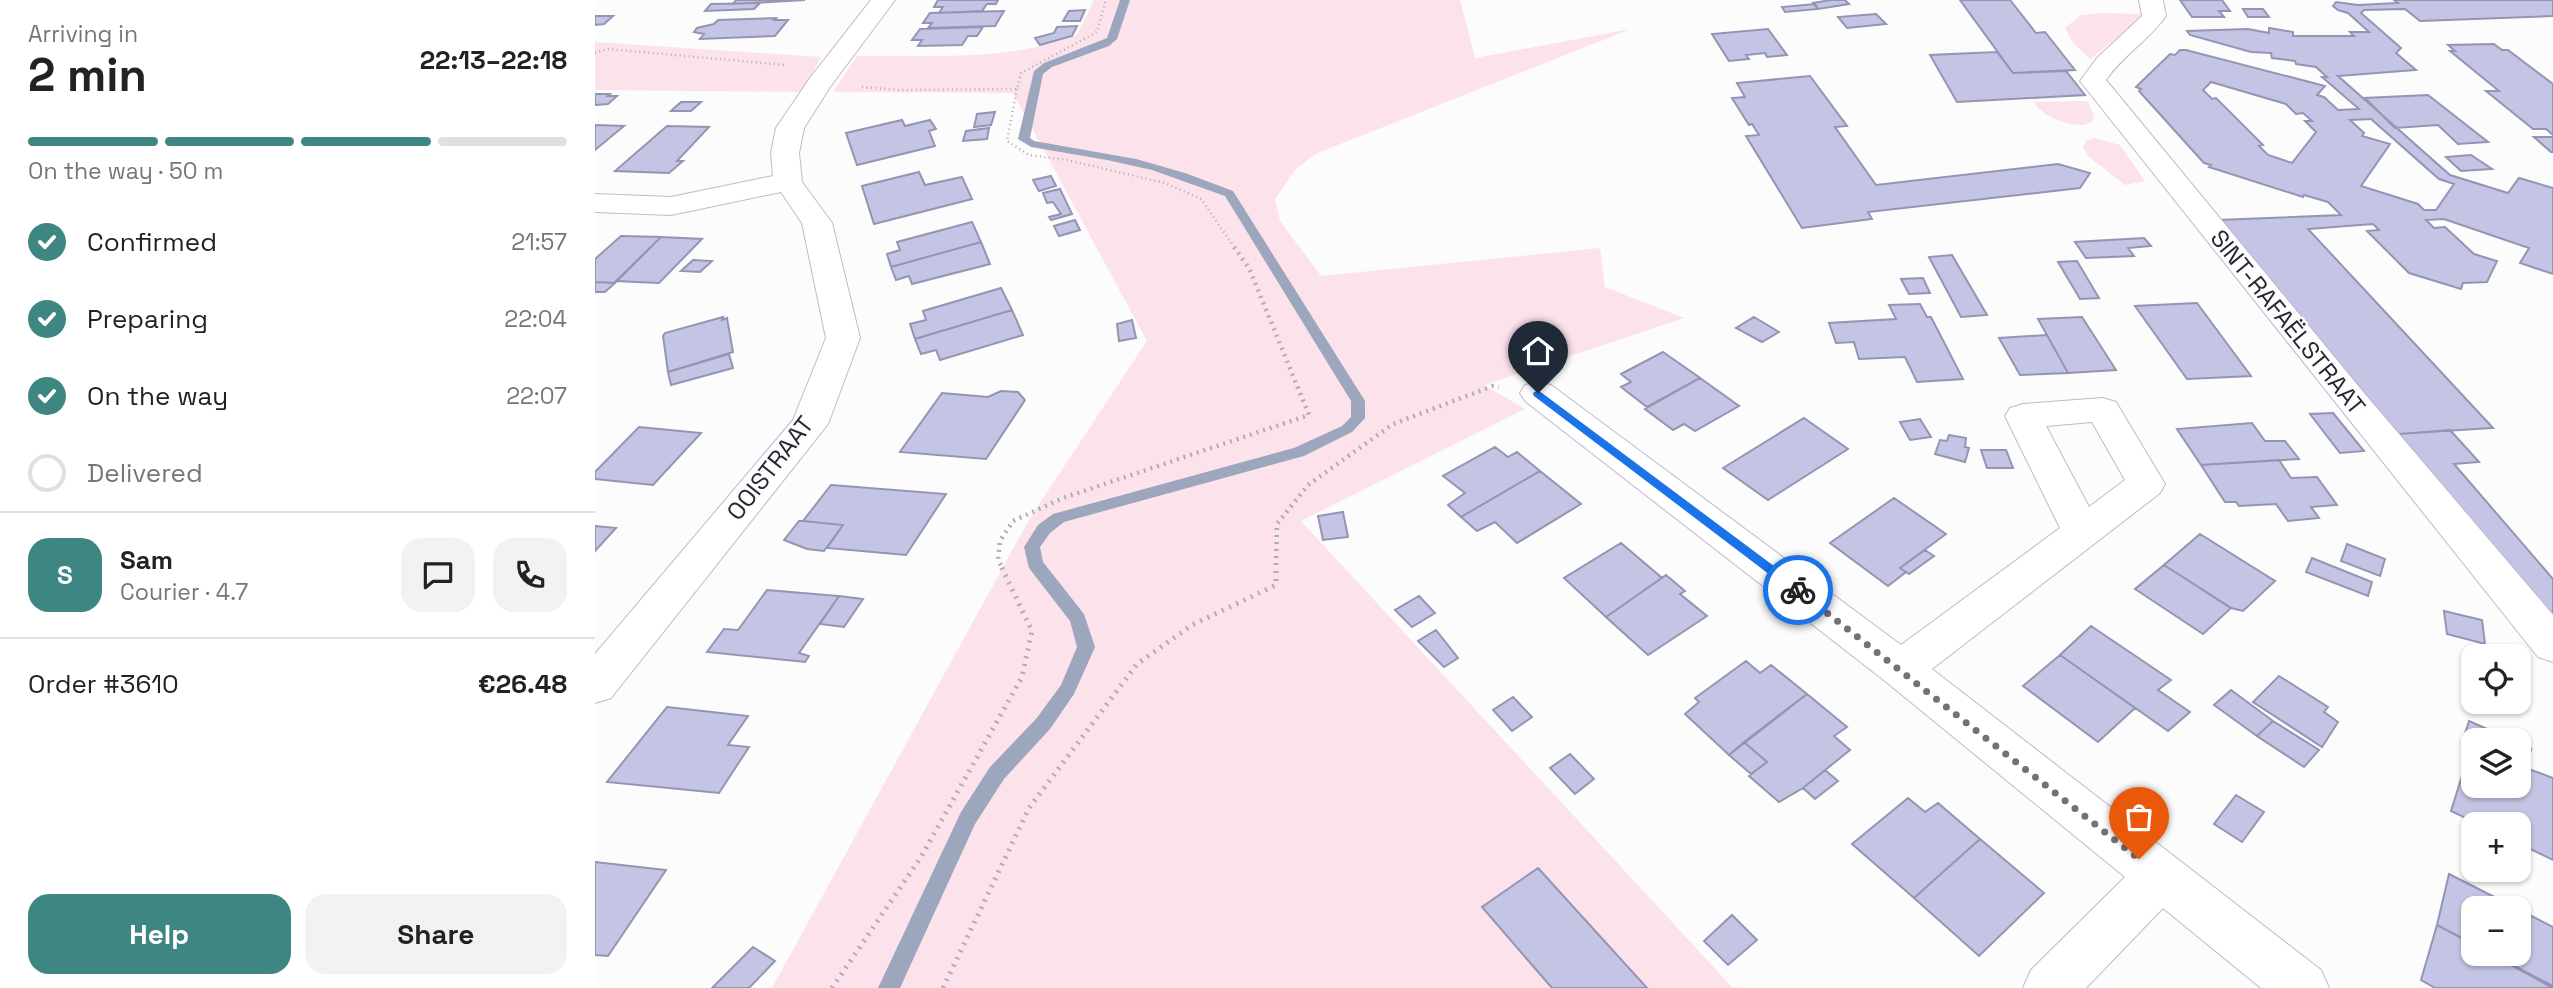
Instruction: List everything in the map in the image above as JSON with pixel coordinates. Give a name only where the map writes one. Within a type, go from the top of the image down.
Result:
[{"type":"street","points":[[595,203],[671,206],[788,181],[785,153],[790,128],[883,0]]},
{"type":"street","name":"SINT-RAFAËLSTRAAT","points":[[2151,0],[2154,16],[2147,28],[2102,66],[2093,81],[2351,401],[2553,645]]},
{"type":"street","name":"OOISTRAAT","points":[[595,685],[810,424],[843,338],[817,223],[788,181]]},
{"type":"street","points":[[1538,393],[1901,669],[2302,988]]},
{"type":"street","points":[[1901,669],[2082,532]]},
{"type":"street","points":[[2050,988],[2160,876]]},
{"type":"path","points":[[832,988],[921,857],[1022,677],[1032,631],[998,560],[1000,541],[1013,521],[1063,498],[1309,415],[1249,268],[1201,199],[1165,183],[1067,160],[1029,155],[1007,141],[1021,73],[1097,32],[1106,0]]},
{"type":"path","points":[[595,53],[608,49],[825,77],[899,90],[1017,89]]},
{"type":"path","points":[[943,988],[1029,808],[1137,664],[1192,625],[1276,585],[1277,524],[1308,485],[1393,424],[1493,386],[1538,393]]},
{"type":"shaded area","points":[[1094,0],[1460,0],[1475,58],[1631,29],[1315,154],[1295,170],[1275,199],[1280,221],[1321,276],[1600,248],[1605,287],[1684,318],[1484,385],[1525,409],[1301,521],[1733,988],[772,988],[1030,518],[1147,341],[1013,93],[833,92],[857,56],[996,53],[1051,44],[1077,35]]},
{"type":"shaded area","points":[[2141,14],[2136,23],[2090,59],[2073,43],[2065,28],[2081,15]]},
{"type":"shaded area","points":[[595,42],[821,57],[802,92],[595,90]]},
{"type":"shaded area","points":[[2087,101],[2094,115],[2092,121],[2085,125],[2056,120],[2033,102]]},
{"type":"shaded area","points":[[2095,138],[2120,145],[2145,181],[2125,185],[2089,157],[2083,147],[2086,141]]},
{"type":"building","points":[[736,0],[805,0],[733,4]]},
{"type":"building","points":[[938,0],[998,0],[996,4],[987,4],[982,11],[939,13],[943,7],[934,7]]},
{"type":"building","points":[[1845,0],[1849,4],[1818,9],[1813,3]]},
{"type":"building","points":[[1960,0],[2010,0],[2036,33],[2045,32],[2075,70],[2013,73]]},
{"type":"building","points":[[2180,0],[2222,0],[2230,11],[2219,11],[2224,17],[2192,17]]},
{"type":"building","points":[[2394,0],[2553,0],[2553,16],[2420,21],[2405,9],[2364,10],[2361,13],[2401,48],[2396,53],[2416,70],[2338,76],[2450,175],[2508,193],[2519,178],[2553,188],[2553,274],[2520,263],[2529,248],[2444,219],[2426,220],[2434,228],[2445,227],[2474,254],[2497,261],[2487,282],[2463,283],[2461,289],[2409,273],[2367,231],[2379,230],[2373,224],[2308,229],[2493,428],[2398,434],[2219,220],[2341,215],[2328,202],[2304,195],[2303,197],[2209,167],[2211,165],[2204,163],[2139,91],[2141,89],[2136,87],[2170,54],[2175,55],[2180,50],[2186,50],[2325,86],[2317,95],[2324,97],[2338,110],[2359,109],[2322,77],[2327,77],[2316,67],[2272,58],[2271,53],[2251,52],[2190,35],[2187,31],[2248,29],[2269,33],[2269,28],[2293,32],[2293,36],[2354,36],[2350,32],[2369,32],[2348,13],[2333,6],[2336,2],[2358,5],[2398,3]],"holes":[[[2211,82],[2286,104],[2296,114],[2303,113],[2312,121],[2305,121],[2316,132],[2292,163],[2268,155],[2259,146],[2263,145],[2216,98],[2212,99],[2203,90]],[[2371,119],[2439,179],[2454,184],[2436,210],[2424,210],[2418,204],[2361,186],[2390,144],[2362,136],[2364,133],[2350,120]]]},
{"type":"building","points":[[760,3],[754,9],[705,11],[711,4]]},
{"type":"building","points":[[1815,4],[1818,9],[1785,12],[1782,7]]},
{"type":"building","points":[[2243,9],[2263,9],[2269,17],[2248,17]]},
{"type":"building","points":[[1085,10],[1080,21],[1063,21],[1069,11]]},
{"type":"building","points":[[1004,11],[995,26],[928,28],[932,23],[923,23],[930,13]]},
{"type":"building","points":[[1876,14],[1886,24],[1847,28],[1838,17]]},
{"type":"building","points":[[595,16],[613,16],[604,24],[595,25]]},
{"type":"building","points":[[776,18],[774,20],[788,20],[775,36],[700,39],[704,34],[694,32],[697,28],[714,24],[718,20]]},
{"type":"building","points":[[1077,26],[1072,36],[1040,45],[1035,38],[1054,33],[1057,27]]},
{"type":"building","points":[[983,27],[977,36],[968,36],[962,45],[918,46],[922,40],[912,40],[920,29]]},
{"type":"building","points":[[1768,29],[1787,55],[1767,57],[1765,53],[1746,55],[1749,59],[1729,61],[1712,34]]},
{"type":"building","points":[[2494,44],[2502,50],[2508,50],[2553,84],[2553,135],[2546,129],[2533,129],[2486,91],[2499,91],[2450,51],[2455,51],[2448,45]]},
{"type":"building","points":[[1997,52],[2013,73],[2066,71],[2085,95],[1957,102],[1930,55]]},
{"type":"building","points":[[1810,76],[1847,126],[1835,127],[1876,185],[2058,164],[2090,173],[2080,188],[1868,212],[1872,219],[1802,228],[1746,136],[1759,135],[1752,124],[1749,125],[1732,98],[1745,97],[1737,83]]},
{"type":"building","points":[[595,94],[617,96],[608,104],[595,105]]},
{"type":"building","points":[[2428,95],[2488,142],[2458,144],[2438,125],[2395,128],[2365,98]]},
{"type":"building","points":[[681,102],[701,102],[691,111],[671,111]]},
{"type":"building","points":[[995,112],[991,125],[974,127],[977,114]]},
{"type":"building","points":[[902,120],[905,126],[930,120],[936,129],[929,131],[935,146],[857,165],[846,133]]},
{"type":"building","points":[[595,125],[624,126],[595,150]]},
{"type":"building","points":[[667,126],[709,127],[677,161],[683,161],[669,173],[615,171]]},
{"type":"building","points":[[989,128],[987,139],[963,141],[966,131]]},
{"type":"building","points":[[2534,137],[2553,137],[2553,152],[2551,152]]},
{"type":"building","points":[[2471,155],[2492,169],[2461,171],[2446,157]]},
{"type":"building","points":[[919,172],[925,185],[962,177],[972,199],[874,224],[862,186]]},
{"type":"building","points":[[1051,176],[1056,186],[1039,191],[1033,180]]},
{"type":"building","points":[[1060,189],[1072,214],[1051,220],[1049,217],[1061,214],[1053,202],[1047,203],[1043,193]]},
{"type":"building","points":[[1075,220],[1080,230],[1059,236],[1054,226]]},
{"type":"building","points":[[972,222],[981,242],[891,267],[887,254],[900,250],[897,242]]},
{"type":"building","points":[[621,236],[661,237],[615,283],[595,282],[595,259]]},
{"type":"building","points":[[661,237],[702,239],[659,283],[616,281]]},
{"type":"building","points":[[2144,238],[2151,246],[2128,248],[2134,256],[2086,258],[2075,242]]},
{"type":"building","points":[[981,242],[990,264],[912,284],[909,276],[896,280],[891,267]]},
{"type":"building","points":[[1952,255],[1987,315],[1961,317],[1929,257]]},
{"type":"building","points":[[693,260],[712,261],[700,272],[681,271]]},
{"type":"building","points":[[2077,261],[2099,298],[2080,299],[2058,262]]},
{"type":"building","points":[[1923,278],[1930,293],[1909,294],[1901,279]]},
{"type":"building","points":[[595,282],[615,283],[605,292],[595,292]]},
{"type":"building","points":[[1001,288],[1012,310],[915,339],[910,324],[926,320],[923,311]]},
{"type":"building","points":[[2197,303],[2251,376],[2187,379],[2135,306]]},
{"type":"building","points":[[1920,304],[1927,317],[1931,317],[1963,379],[1917,382],[1905,357],[1859,359],[1854,342],[1836,343],[1829,323],[1896,319],[1889,305]]},
{"type":"building","points":[[1012,310],[1023,335],[940,360],[936,350],[921,354],[915,339]]},
{"type":"building","points":[[723,317],[722,320],[727,318],[733,352],[668,372],[663,336],[665,333]]},
{"type":"building","points":[[1754,317],[1779,332],[1762,342],[1736,328]]},
{"type":"building","points":[[2082,317],[2116,370],[2068,373],[2038,319]]},
{"type":"building","points":[[1132,320],[1136,338],[1119,341],[1117,324]]},
{"type":"building","points":[[2047,335],[2068,373],[2020,375],[1999,338]]},
{"type":"building","points":[[1663,352],[1700,378],[1647,407],[1621,387],[1631,382],[1621,374]]},
{"type":"building","points":[[729,354],[733,368],[671,385],[668,372]]},
{"type":"building","points":[[1700,378],[1739,406],[1695,431],[1684,424],[1673,430],[1645,409]]},
{"type":"building","points":[[1001,391],[1018,392],[1025,400],[986,459],[900,452],[942,393],[988,397]]},
{"type":"building","points":[[2333,413],[2364,451],[2340,453],[2310,414]]},
{"type":"building","points":[[1804,418],[1848,449],[1768,500],[1723,468]]},
{"type":"building","points":[[1920,419],[1931,437],[1910,440],[1900,422]]},
{"type":"building","points":[[2252,423],[2265,441],[2285,441],[2299,459],[2201,465],[2177,429]]},
{"type":"building","points":[[639,427],[701,433],[653,485],[595,479],[595,472]]},
{"type":"building","points":[[2450,430],[2479,462],[2454,464],[2553,579],[2553,621],[2398,434]]},
{"type":"building","points":[[1949,435],[1966,438],[1965,447],[1969,448],[1965,462],[1935,454],[1940,440],[1947,441]]},
{"type":"building","points":[[1495,447],[1508,457],[1517,452],[1540,471],[1461,517],[1448,505],[1465,493],[1443,476]]},
{"type":"building","points":[[1981,450],[2006,450],[2013,468],[1987,468]]},
{"type":"building","points":[[2279,460],[2291,478],[2317,477],[2337,505],[2311,507],[2319,518],[2288,521],[2276,504],[2239,506],[2236,502],[2225,502],[2201,465]]},
{"type":"building","points":[[1540,471],[1581,504],[1517,543],[1495,522],[1477,531],[1461,517]]},
{"type":"building","points":[[831,485],[946,494],[906,555],[827,548],[843,525],[803,521]]},
{"type":"building","points":[[1894,498],[1946,534],[1900,568],[1906,572],[1888,586],[1830,543]]},
{"type":"building","points":[[1343,512],[1348,537],[1323,540],[1318,516]]},
{"type":"building","points":[[799,521],[843,525],[824,551],[807,549],[784,540]]},
{"type":"building","points":[[595,526],[616,528],[595,551]]},
{"type":"building","points":[[2200,534],[2275,581],[2243,611],[2231,608],[2164,565]]},
{"type":"building","points":[[1621,543],[1662,578],[1606,617],[1564,578]]},
{"type":"building","points":[[2347,544],[2385,559],[2380,576],[2341,561]]},
{"type":"building","points":[[1925,550],[1934,556],[1909,574],[1900,568]]},
{"type":"building","points":[[2312,558],[2372,582],[2368,596],[2306,572]]},
{"type":"building","points":[[2164,565],[2231,608],[2203,634],[2135,589]]},
{"type":"building","points":[[1666,575],[1685,591],[1680,594],[1707,616],[1648,655],[1606,617]]},
{"type":"building","points":[[767,590],[839,596],[799,653],[809,656],[805,662],[707,652],[724,629],[738,630]]},
{"type":"building","points":[[839,596],[863,599],[844,627],[820,624]]},
{"type":"building","points":[[1419,596],[1435,613],[1412,627],[1395,610]]},
{"type":"building","points":[[2444,611],[2482,620],[2485,644],[2447,634]]},
{"type":"building","points":[[2091,626],[2171,680],[2158,690],[2190,712],[2168,731],[2060,655]]},
{"type":"building","points":[[1436,630],[1458,658],[1444,667],[1418,641]]},
{"type":"building","points":[[2060,655],[2135,708],[2098,742],[2023,686]]},
{"type":"building","points":[[1746,661],[1760,673],[1771,665],[1807,694],[1729,755],[1685,714],[1699,702],[1695,698]]},
{"type":"building","points":[[2279,676],[2328,707],[2324,712],[2338,722],[2322,747],[2253,702]]},
{"type":"building","points":[[2231,690],[2273,721],[2257,736],[2214,705]]},
{"type":"building","points":[[1807,694],[1847,727],[1834,736],[1850,750],[1803,788],[1779,802],[1749,776],[1767,762],[1744,742]]},
{"type":"building","points":[[1513,697],[1532,717],[1512,731],[1493,710]]},
{"type":"building","points":[[667,707],[748,716],[728,745],[749,747],[719,793],[607,782]]},
{"type":"building","points":[[2273,721],[2319,750],[2304,767],[2257,736]]},
{"type":"building","points":[[2469,721],[2485,728],[2467,728]]},
{"type":"building","points":[[1744,742],[1767,762],[1751,774],[1729,755]]},
{"type":"building","points":[[1570,754],[1594,779],[1575,794],[1550,768]]},
{"type":"building","points":[[1825,770],[1838,781],[1815,799],[1803,788]]},
{"type":"building","points":[[2531,770],[2553,778],[2553,860],[2531,849],[2531,812],[2461,812],[2461,816],[2451,811],[2461,779],[2461,798],[2531,798]]},
{"type":"building","points":[[2236,795],[2264,812],[2242,842],[2214,824]]},
{"type":"building","points":[[1908,798],[1925,812],[1938,803],[1980,839],[1914,898],[1852,844]]},
{"type":"building","points":[[1980,839],[2044,893],[1979,956],[1914,898]]},
{"type":"building","points":[[595,862],[666,870],[608,956],[595,955]]},
{"type":"building","points":[[1538,868],[1647,988],[1552,988],[1482,907]]},
{"type":"building","points":[[2449,874],[2492,896],[2461,896],[2461,938],[2437,925]]},
{"type":"building","points":[[1732,915],[1757,940],[1728,965],[1704,941]]},
{"type":"building","points":[[2531,916],[2553,927],[2553,986],[2514,966],[2531,966]]},
{"type":"building","points":[[2437,925],[2461,938],[2461,966],[2513,966],[2553,988],[2435,988],[2421,980]]},
{"type":"building","points":[[753,947],[775,961],[749,988],[712,988]]},
{"type":"waterway","points":[[889,988],[968,818],[997,773],[1043,724],[1068,689],[1086,647],[1078,619],[1035,564],[1032,547],[1044,529],[1059,518],[1299,452],[1347,429],[1358,418],[1358,401],[1229,194],[1157,168],[1107,156],[1031,144],[1024,139],[1038,73],[1048,65],[1112,39],[1125,0]]},
{"type":"way so far","points":[[1798,590],[2139,859]]},
{"type":"route","points":[[1538,393],[1798,590]]}]
